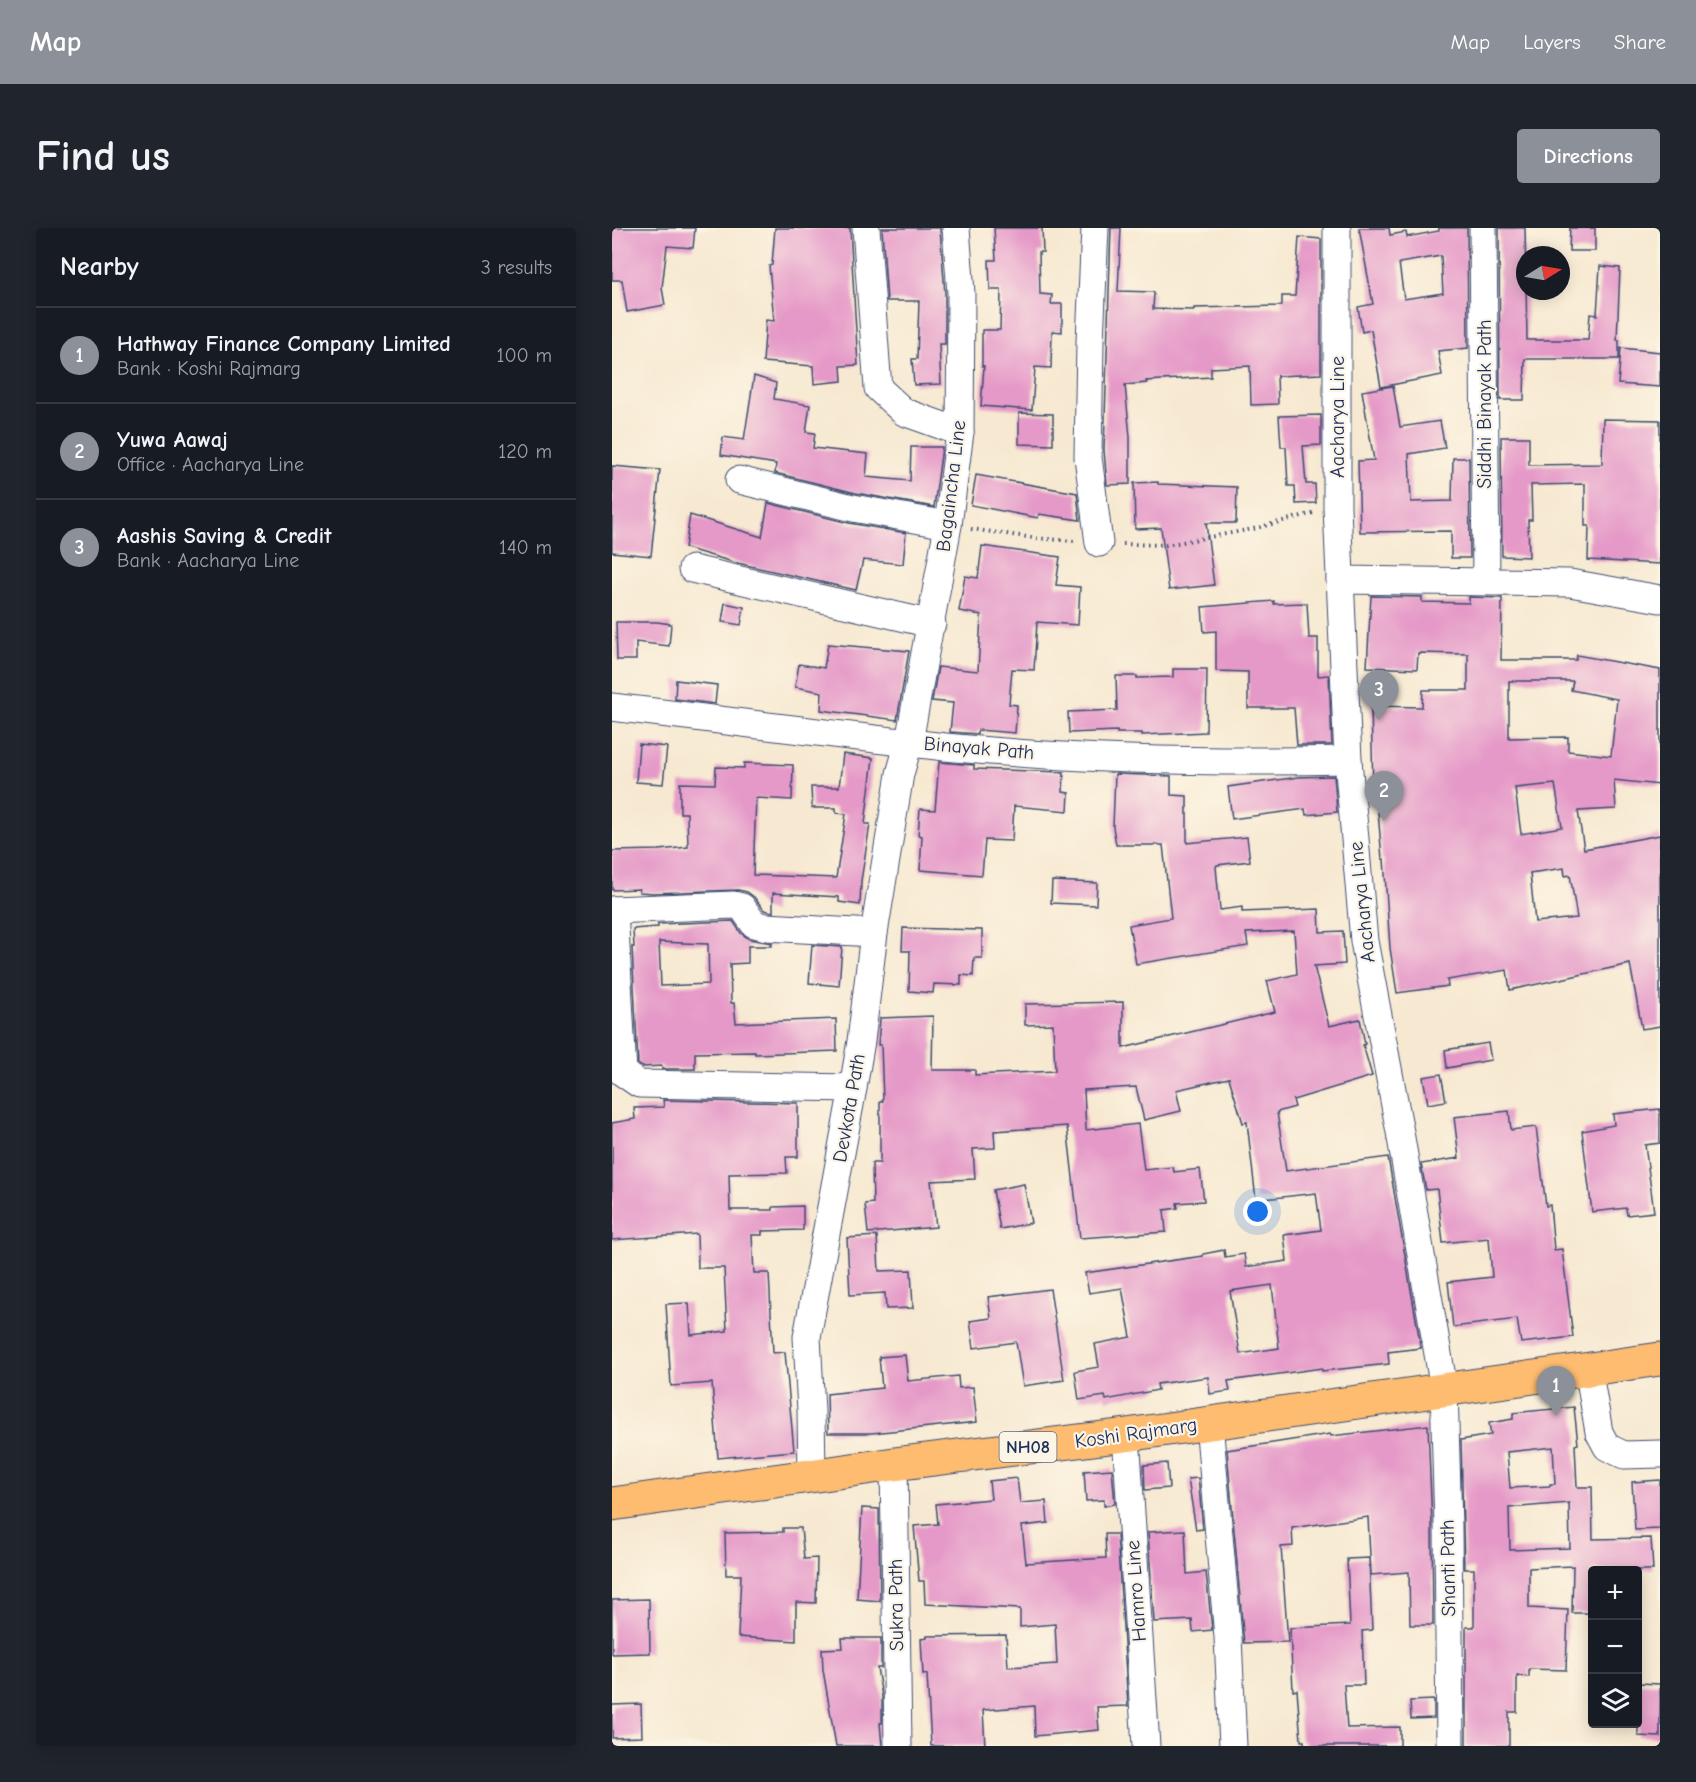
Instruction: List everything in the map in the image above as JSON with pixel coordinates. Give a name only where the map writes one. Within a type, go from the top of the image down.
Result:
[{"type":"main road","name":"Koshi Rajmarg","points":[[612,1504],[812,1475],[1126,1435],[1660,1359]]},
{"type":"street","points":[[866,228],[878,388],[904,412],[960,432]]},
{"type":"street","name":"Bagaincha Line","points":[[909,742],[932,624],[960,432],[961,293],[956,228]]},
{"type":"street","points":[[1095,228],[1088,457],[1099,543]]},
{"type":"street","name":"Aacharya Line","points":[[1336,228],[1337,507],[1348,760],[1364,941],[1400,1132],[1444,1389]]},
{"type":"street","name":"Siddhi Binayak Path","points":[[1483,228],[1486,581]]},
{"type":"street","points":[[739,480],[853,508],[948,525]]},
{"type":"street","points":[[692,569],[932,624]]},
{"type":"street","points":[[1340,580],[1570,583],[1660,599]]},
{"type":"street","name":"Binayak Path","points":[[612,706],[909,742],[1036,754],[1219,762],[1348,760]]},
{"type":"street","name":"Devkota Path","points":[[812,1475],[807,1337],[861,1041],[874,933],[900,774],[909,742]]},
{"type":"street","points":[[853,1088],[639,1084],[623,1073],[613,910],[734,905],[742,907],[754,924],[766,927],[874,933]]},
{"type":"street","points":[[1588,1368],[1599,1432],[1607,1447],[1624,1455],[1660,1454]]},
{"type":"street","name":"Shanti Path","points":[[1444,1389],[1450,1746]]},
{"type":"street","points":[[1209,1423],[1228,1637],[1233,1746]]},
{"type":"street","name":"Hamro Line","points":[[1126,1435],[1146,1746]]},
{"type":"street","name":"Sukra Path","points":[[894,1464],[898,1746]]},
{"type":"path","points":[[948,525],[1034,538],[1166,545],[1253,529],[1337,507]]},
{"type":"building","points":[[612,228],[695,228],[693,248],[667,246],[662,288],[665,305],[627,312],[622,280],[612,280]]},
{"type":"building","points":[[775,228],[850,228],[858,365],[841,366],[842,381],[814,384],[813,366],[763,362],[766,320],[774,321],[769,266],[772,265]]},
{"type":"building","points":[[882,228],[940,228],[945,294],[945,344],[939,344],[941,384],[914,385],[912,359],[917,359],[919,301],[887,301]]},
{"type":"building","points":[[994,228],[1042,228],[1043,252],[1039,252],[1040,294],[1052,295],[1051,304],[1062,304],[1062,332],[1052,331],[1051,368],[1035,367],[1032,410],[981,406],[984,366],[982,366],[982,330],[1000,330],[1001,290],[990,290],[989,260],[996,260]]},
{"type":"building","points":[[1111,228],[1121,228],[1118,291],[1154,292],[1153,309],[1194,310],[1194,308],[1282,306],[1282,296],[1295,296],[1299,237],[1321,239],[1321,374],[1277,376],[1278,404],[1251,405],[1250,366],[1211,368],[1211,377],[1146,381],[1147,383],[1125,385],[1130,437],[1130,484],[1107,485],[1104,450]]},
{"type":"building","points":[[1359,228],[1389,228],[1390,235],[1406,232],[1407,237],[1439,231],[1439,228],[1467,228],[1468,348],[1438,351],[1442,375],[1381,387],[1371,330],[1362,332],[1358,307],[1373,304]],"holes":[[[1441,256],[1443,293],[1404,299],[1399,263]]]},
{"type":"building","points":[[1499,228],[1525,228],[1525,246],[1516,246],[1516,300],[1526,300],[1527,340],[1588,340],[1590,314],[1597,315],[1600,266],[1620,268],[1617,340],[1619,340],[1619,359],[1525,359],[1524,400],[1500,400]]},
{"type":"building","points":[[1570,228],[1595,228],[1595,251],[1570,251]]},
{"type":"building","points":[[1621,348],[1660,352],[1660,387],[1618,384]]},
{"type":"building","points":[[754,376],[776,383],[774,399],[810,405],[806,432],[815,433],[813,448],[868,454],[866,477],[910,481],[911,447],[942,447],[934,507],[856,493],[775,473],[776,464],[721,455],[723,437],[744,440]]},
{"type":"building","points":[[1393,386],[1400,427],[1440,421],[1445,448],[1409,454],[1411,502],[1452,501],[1453,458],[1469,458],[1470,558],[1451,558],[1451,531],[1360,532],[1358,461],[1374,460],[1362,391]]},
{"type":"building","points":[[1019,413],[1053,414],[1053,445],[1019,444]]},
{"type":"building","points":[[1321,415],[1321,445],[1303,446],[1306,484],[1315,484],[1316,503],[1296,504],[1295,486],[1288,486],[1286,447],[1281,447],[1279,416]]},
{"type":"building","points":[[1603,419],[1660,420],[1660,564],[1588,560],[1589,526],[1585,526],[1585,484],[1531,485],[1532,520],[1528,520],[1529,557],[1502,556],[1501,437],[1529,437],[1529,465],[1602,464]]},
{"type":"building","points":[[612,466],[660,470],[651,556],[612,552]]},
{"type":"building","points":[[976,475],[1077,493],[1080,520],[1039,514],[1038,518],[971,505]]},
{"type":"building","points":[[1158,482],[1158,484],[1237,487],[1236,523],[1206,523],[1214,585],[1169,590],[1161,528],[1135,529],[1134,483]]},
{"type":"building","points":[[768,503],[849,523],[906,533],[903,564],[863,560],[856,590],[733,562],[685,548],[690,515],[762,537]]},
{"type":"building","points":[[982,546],[1060,557],[1056,585],[1080,587],[1078,625],[1037,622],[1034,670],[1012,669],[1009,704],[1017,705],[1015,733],[978,730],[977,734],[950,732],[953,703],[932,701],[938,667],[978,671],[981,615],[959,611],[965,576],[978,578]]},
{"type":"building","points":[[1371,596],[1422,597],[1422,602],[1469,603],[1469,597],[1502,598],[1501,660],[1576,660],[1577,655],[1660,670],[1660,785],[1614,780],[1616,809],[1578,811],[1584,849],[1660,835],[1660,1026],[1642,1029],[1630,964],[1510,990],[1507,970],[1447,980],[1448,986],[1397,993],[1390,948],[1376,788],[1373,788],[1371,706],[1422,707],[1423,690],[1468,690],[1468,654],[1418,653],[1417,669],[1367,667]],"holes":[[[1509,681],[1573,681],[1571,690],[1617,699],[1611,756],[1568,751],[1568,737],[1509,738]],[[1555,784],[1562,827],[1521,834],[1515,788]],[[1564,868],[1565,876],[1570,875],[1577,918],[1535,922],[1530,873]]]},
{"type":"building","points":[[1274,601],[1274,604],[1307,603],[1309,638],[1318,638],[1318,676],[1329,675],[1332,745],[1297,745],[1294,708],[1248,708],[1248,672],[1216,671],[1216,631],[1204,632],[1202,607]]},
{"type":"building","points":[[725,603],[744,607],[741,625],[722,622]]},
{"type":"building","points":[[616,622],[671,624],[669,646],[636,642],[636,660],[617,660]]},
{"type":"building","points":[[828,644],[909,651],[897,720],[821,710],[822,692],[795,687],[799,664],[824,668]]},
{"type":"building","points":[[1173,669],[1207,669],[1206,732],[1142,735],[1142,733],[1117,733],[1117,731],[1069,733],[1068,712],[1117,710],[1116,676],[1173,677]]},
{"type":"building","points":[[676,680],[717,685],[715,704],[675,699]]},
{"type":"building","points":[[639,744],[667,747],[663,784],[636,782]]},
{"type":"building","points":[[843,754],[873,758],[865,824],[870,824],[861,881],[860,905],[839,902],[839,897],[773,893],[773,912],[764,910],[747,892],[738,890],[653,893],[639,892],[639,889],[612,890],[612,851],[688,847],[687,813],[680,813],[680,783],[715,784],[716,767],[744,768],[744,763],[793,765],[792,800],[756,798],[753,875],[836,878],[846,814],[836,813],[836,808],[812,808],[811,787],[839,787]]},
{"type":"building","points":[[939,762],[974,765],[974,769],[1064,772],[1063,792],[1069,793],[1068,811],[1014,806],[1012,841],[985,840],[982,875],[920,870],[922,836],[918,835],[920,809],[935,810]]},
{"type":"building","points":[[1115,774],[1171,776],[1171,795],[1187,796],[1187,843],[1247,837],[1250,861],[1216,867],[1220,910],[1242,907],[1242,912],[1319,909],[1320,932],[1343,931],[1345,964],[1314,966],[1329,1026],[1360,1019],[1365,1044],[1363,1045],[1372,1076],[1293,1100],[1295,1107],[1277,1112],[1286,1171],[1388,1157],[1421,1348],[1388,1352],[1389,1364],[1322,1371],[1322,1368],[1228,1381],[1230,1391],[1210,1394],[1208,1377],[1157,1384],[1158,1390],[1106,1400],[1105,1396],[1079,1400],[1075,1371],[1099,1367],[1095,1344],[1131,1337],[1122,1288],[1089,1293],[1085,1273],[1203,1256],[1203,1254],[1224,1250],[1225,1257],[1244,1254],[1246,1267],[1287,1261],[1284,1235],[1321,1230],[1316,1193],[1256,1200],[1247,1122],[1243,1123],[1229,1078],[1176,1090],[1181,1111],[1144,1120],[1136,1087],[1084,1090],[1086,1130],[1138,1124],[1144,1170],[1173,1167],[1174,1172],[1200,1169],[1204,1201],[1177,1203],[1178,1208],[1164,1210],[1166,1232],[1080,1238],[1067,1126],[994,1131],[995,1148],[973,1149],[975,1179],[931,1181],[936,1227],[868,1233],[865,1204],[873,1203],[872,1163],[880,1163],[880,1101],[883,1101],[881,1045],[878,1045],[880,1018],[933,1016],[932,1070],[975,1070],[975,1075],[1055,1071],[1053,1024],[1025,1025],[1025,1004],[1123,1002],[1123,1048],[1275,1012],[1267,981],[1297,974],[1294,931],[1246,933],[1248,946],[1136,964],[1129,925],[1171,918],[1163,845],[1116,845],[1113,827]],"holes":[[[1272,1285],[1279,1348],[1240,1354],[1230,1291]]]},
{"type":"building","points":[[1334,776],[1337,812],[1306,815],[1305,809],[1232,819],[1228,787],[1299,777]]},
{"type":"building","points":[[1052,881],[1097,883],[1096,905],[1051,903]]},
{"type":"building","points":[[733,921],[741,933],[749,939],[772,943],[772,946],[748,946],[748,963],[730,964],[731,1003],[734,1003],[736,1023],[836,1019],[837,1051],[755,1054],[755,1052],[695,1053],[695,1069],[642,1067],[638,1064],[633,929],[658,927],[658,924]],"holes":[[[659,942],[708,944],[709,984],[661,986]]]},
{"type":"building","points":[[903,928],[982,930],[982,958],[974,958],[973,976],[961,975],[961,985],[934,984],[933,993],[909,991],[910,951],[902,951]]},
{"type":"building","points":[[812,945],[842,947],[839,986],[809,983]]},
{"type":"building","points":[[1488,1043],[1491,1060],[1447,1068],[1445,1050]]},
{"type":"building","points":[[1441,1074],[1446,1101],[1428,1104],[1423,1077]]},
{"type":"building","points":[[663,1100],[798,1103],[798,1157],[786,1157],[787,1173],[729,1174],[730,1210],[773,1210],[773,1207],[803,1206],[803,1230],[762,1231],[762,1235],[752,1235],[754,1273],[769,1273],[773,1353],[785,1352],[794,1451],[718,1458],[712,1383],[671,1386],[666,1304],[689,1303],[691,1335],[727,1331],[724,1268],[698,1268],[697,1234],[612,1240],[612,1123],[635,1119],[634,1108],[664,1107]]},
{"type":"building","points":[[1660,1109],[1660,1143],[1645,1145],[1654,1212],[1627,1215],[1626,1208],[1592,1212],[1582,1131],[1614,1125],[1613,1114]]},
{"type":"building","points":[[1509,1111],[1511,1130],[1536,1127],[1546,1206],[1550,1205],[1554,1250],[1562,1249],[1573,1337],[1521,1343],[1517,1319],[1453,1327],[1448,1282],[1492,1277],[1489,1238],[1443,1243],[1437,1189],[1426,1190],[1421,1164],[1459,1158],[1454,1117]]},
{"type":"building","points":[[1024,1184],[1031,1223],[1000,1229],[993,1190]]},
{"type":"building","points":[[877,1236],[879,1271],[911,1270],[913,1308],[886,1309],[885,1293],[850,1295],[847,1238]]},
{"type":"building","points":[[1050,1289],[1064,1380],[1023,1386],[1016,1342],[974,1348],[970,1321],[991,1318],[988,1297]]},
{"type":"building","points":[[905,1355],[908,1381],[958,1376],[959,1388],[973,1387],[977,1422],[872,1433],[828,1433],[827,1394],[882,1388],[879,1357]]},
{"type":"building","points":[[1574,1407],[1578,1444],[1575,1445],[1577,1487],[1592,1487],[1593,1539],[1651,1538],[1653,1570],[1642,1570],[1642,1566],[1588,1566],[1588,1613],[1572,1613],[1573,1566],[1529,1568],[1529,1608],[1568,1610],[1566,1670],[1529,1669],[1529,1677],[1517,1676],[1517,1712],[1509,1712],[1509,1746],[1466,1746],[1466,1627],[1474,1627],[1474,1569],[1464,1569],[1461,1440],[1491,1435],[1489,1423],[1513,1419],[1513,1413]],"holes":[[[1553,1447],[1555,1484],[1510,1488],[1507,1452]],[[1569,1503],[1570,1548],[1510,1550],[1509,1508]]]},
{"type":"building","points":[[1428,1425],[1433,1625],[1410,1625],[1409,1572],[1371,1575],[1368,1517],[1292,1528],[1293,1546],[1281,1547],[1288,1642],[1244,1643],[1227,1450],[1330,1434],[1331,1436]]},
{"type":"building","points":[[1167,1463],[1169,1488],[1145,1490],[1144,1465]]},
{"type":"building","points":[[1112,1469],[1115,1504],[1104,1506],[1104,1500],[1086,1501],[1084,1471]]},
{"type":"building","points":[[1017,1478],[1020,1503],[1046,1501],[1048,1523],[1022,1526],[1026,1563],[1106,1558],[1105,1534],[1117,1534],[1128,1706],[1097,1707],[1099,1730],[1035,1736],[1034,1706],[983,1710],[985,1746],[931,1746],[927,1674],[923,1675],[921,1639],[927,1636],[1006,1635],[1008,1667],[1057,1664],[1055,1624],[1020,1627],[1020,1609],[925,1604],[924,1581],[919,1581],[914,1526],[938,1524],[936,1504],[991,1499],[989,1481]]},
{"type":"building","points":[[1198,1478],[1203,1529],[1196,1530],[1188,1479]]},
{"type":"building","points":[[1660,1480],[1660,1529],[1635,1530],[1632,1482]]},
{"type":"building","points":[[862,1508],[879,1509],[880,1601],[857,1599]]},
{"type":"building","points":[[783,1528],[801,1528],[804,1559],[817,1558],[816,1603],[796,1602],[796,1641],[738,1637],[741,1575],[726,1575],[725,1533],[783,1532]]},
{"type":"building","points":[[1185,1530],[1187,1574],[1206,1572],[1212,1630],[1193,1632],[1192,1620],[1154,1622],[1148,1532]]},
{"type":"building","points":[[1369,1558],[1372,1630],[1362,1631],[1364,1685],[1344,1685],[1347,1728],[1400,1727],[1400,1746],[1304,1746],[1304,1741],[1301,1741],[1297,1690],[1293,1691],[1290,1628],[1350,1625],[1347,1559]]},
{"type":"building","points":[[649,1599],[650,1653],[612,1654],[612,1600]]},
{"type":"building","points":[[842,1638],[881,1638],[881,1668],[877,1668],[882,1696],[882,1723],[880,1723],[882,1746],[836,1746],[823,1670],[822,1649],[843,1648]]},
{"type":"building","points":[[1642,1683],[1660,1684],[1660,1737],[1638,1736],[1638,1728],[1642,1728]]},
{"type":"building","points":[[1434,1700],[1434,1718],[1411,1719],[1410,1701]]},
{"type":"building","points":[[641,1704],[642,1737],[612,1738],[612,1705]]},
{"type":"place","name":"Aashis Saving & Credit","points":[[1379,720]]},
{"type":"place","name":"Yuwa Aawaj","points":[[1384,821]]},
{"type":"place","name":"Hathway Finance Company Limited","points":[[1556,1416]]}]
